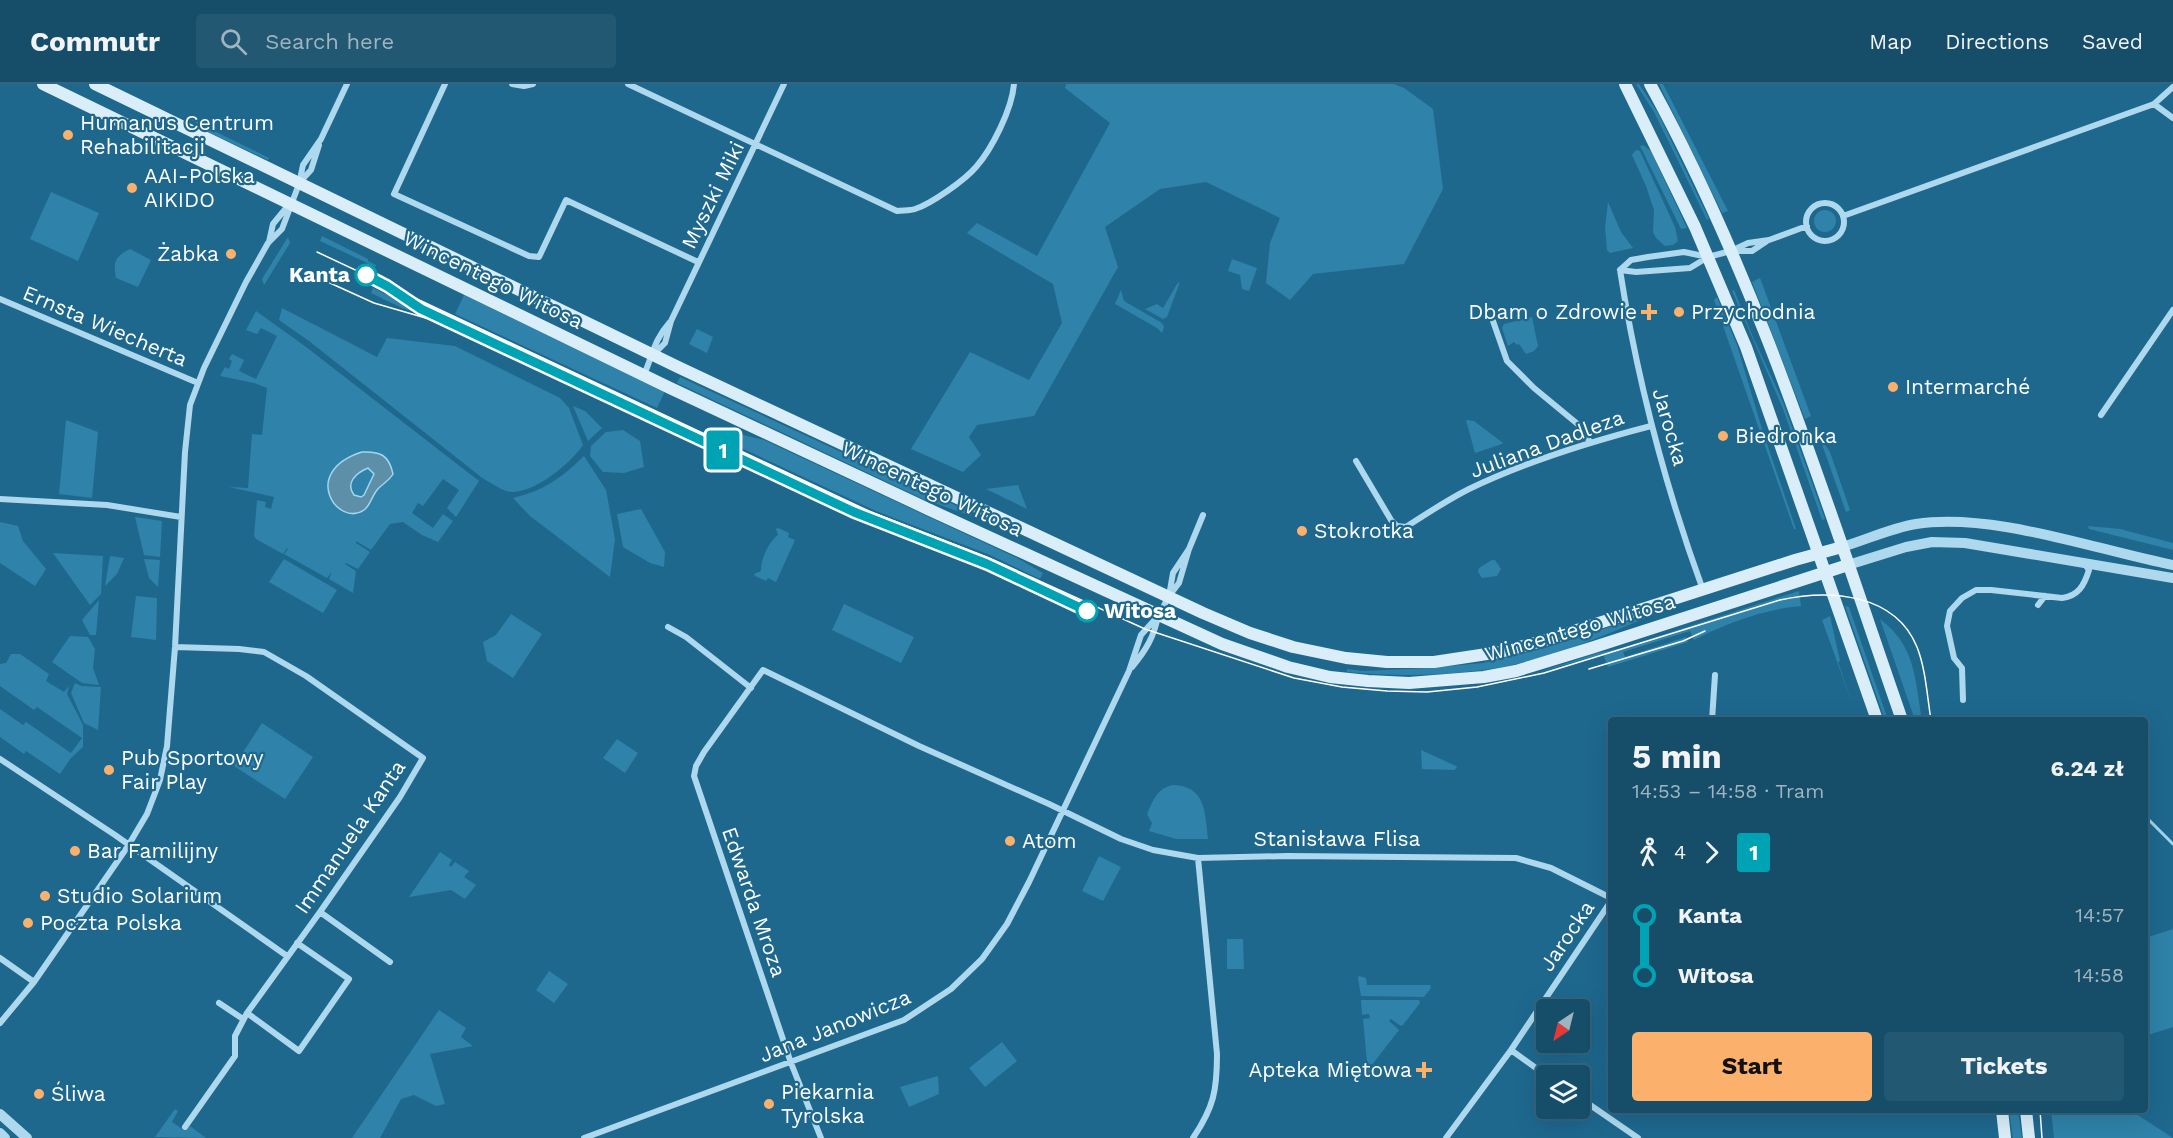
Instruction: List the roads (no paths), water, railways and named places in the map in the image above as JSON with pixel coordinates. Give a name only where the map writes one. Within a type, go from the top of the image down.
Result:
[{"type":"main road","name":"Wincentego Witosa","points":[[43,84],[644,375],[1222,644],[1287,668],[1330,677],[1409,683],[1484,677],[1516,671],[1848,565]]},
{"type":"main road","name":"Wincentego Witosa","points":[[95,84],[652,355],[1168,596],[1250,633],[1293,647],[1346,658],[1387,662],[1434,662],[1500,652],[1842,547]]},
{"type":"main road","points":[[1625,84],[1653,138],[1708,257],[1765,398],[1876,717]]},
{"type":"main road","points":[[1650,84],[1685,150],[1731,251],[1787,391],[1901,717]]},
{"type":"main road","points":[[2002,1113],[2006,1138]]},
{"type":"main road","points":[[2026,1113],[2029,1138]]},
{"type":"street","points":[[0,1023],[34,982],[128,846],[147,814],[160,780],[167,746],[175,647],[181,517],[190,405],[198,383],[246,282],[268,243],[282,229],[299,184],[303,165],[321,139],[347,84]]},
{"type":"street","points":[[445,84],[394,194],[529,256],[539,257],[566,200],[698,262]]},
{"type":"street","points":[[512,84],[524,86],[533,84]]},
{"type":"street","points":[[628,84],[897,210],[913,210],[938,196],[975,169],[989,149],[1013,94],[1014,84]]},
{"type":"street","name":"Myszki Miki","points":[[644,375],[657,339],[671,321],[784,84]]},
{"type":"street","points":[[1843,216],[2154,104],[2173,87]]},
{"type":"street","points":[[2154,104],[2173,118]]},
{"type":"street","points":[[1820,204],[1836,206],[1843,216],[1844,227],[1833,239],[1820,240],[1814,237],[1807,226],[1810,210],[1820,204]]},
{"type":"street","points":[[1620,270],[1636,272],[1690,268],[1708,257],[1731,251],[1752,251],[1769,240],[1807,226]]},
{"type":"street","points":[[1620,270],[1631,260],[1648,257],[1684,252],[1708,257]]},
{"type":"street","name":"Jarocka","points":[[1620,270],[1629,329],[1652,426],[1703,590]]},
{"type":"street","name":"Ernsta Wiecherta","points":[[0,299],[198,383]]},
{"type":"street","points":[[2102,415],[2173,310]]},
{"type":"street","points":[[1493,321],[1508,361],[1534,388],[1580,426],[1590,442]]},
{"type":"street","name":"Juliana Dadleza","points":[[1356,461],[1391,520],[1397,526],[1406,527],[1466,490],[1492,478],[1590,442],[1652,426]]},
{"type":"street","points":[[0,499],[107,506],[181,517]]},
{"type":"street","points":[[1159,615],[1168,596],[1173,573],[1188,549],[1203,515]]},
{"type":"street","points":[[1842,547],[1914,525],[1961,522],[2020,530],[2173,565]]},
{"type":"street","points":[[1848,565],[1906,547],[1932,542],[1965,543],[2173,578]]},
{"type":"street","points":[[1963,700],[1962,668],[1954,658],[1947,626],[1950,611],[1962,598],[1976,590],[2062,598],[2077,593],[2089,570],[2084,562]]},
{"type":"street","points":[[2038,605],[2045,596]]},
{"type":"street","name":"Jana Janowicza","points":[[1129,671],[1148,647],[1155,633],[1159,615]]},
{"type":"street","name":"Jana Janowicza","points":[[584,1138],[904,1020],[951,989],[982,959],[1007,924],[1129,671],[1141,635],[1159,615]]},
{"type":"street","points":[[668,627],[686,637],[751,688]]},
{"type":"street","name":"Immanuela Kanta","points":[[175,647],[264,652],[306,676],[423,758],[400,796],[320,912],[245,1016],[235,1036],[235,1056],[185,1127]]},
{"type":"street","name":"Edwarda Mroza","points":[[821,1138],[791,1063],[694,776],[696,766],[704,752],[763,670],[919,746],[1063,811]]},
{"type":"street","points":[[1712,717],[1715,675]]},
{"type":"street","points":[[0,759],[287,956]]},
{"type":"street","name":"Stanisława Flisa","points":[[1063,811],[1153,850],[1198,858],[1264,856],[1516,858],[1551,868],[1608,897]]},
{"type":"street","points":[[1193,1138],[1213,1101],[1217,1078],[1217,1054],[1198,858]]},
{"type":"street","name":"Jarocka","points":[[1446,1138],[1511,1050],[1608,904]]},
{"type":"street","points":[[320,912],[390,962]]},
{"type":"street","points":[[219,1003],[245,1016],[299,1051],[349,979],[297,943]]},
{"type":"street","points":[[0,958],[34,982]]},
{"type":"street","points":[[1511,1050],[1536,1068]]},
{"type":"street","points":[[1590,1105],[1638,1138]]},
{"type":"street","points":[[0,1114],[27,1138]]},
{"type":"street","points":[[0,1133],[5,1138]]},
{"type":"waterway","points":[[2148,819],[2173,844]]},
{"type":"tram line","points":[[317,252],[871,512],[989,558],[1145,629],[1294,678],[1342,687],[1387,691],[1427,692],[1477,687],[1544,673],[1780,600],[1819,595],[1839,596],[1877,605],[1893,615],[1907,629],[1917,647],[1922,665],[1931,717]]},
{"type":"tram line","points":[[308,273],[374,303],[467,330]]},
{"type":"tram line","name":"1","points":[[366,275],[421,309],[854,512],[987,564],[1087,611]]},
{"type":"tram line","points":[[1589,669],[1683,641],[1705,631]]},
{"type":"tram line","points":[[2040,1113],[2042,1138]]},
{"type":"place","name":"Humanus Centrum Rehabilitacji","points":[[68,135]]},
{"type":"place","name":"AAI-Polska AIKIDO","points":[[132,188]]},
{"type":"place","name":"Żabka","points":[[231,254]]},
{"type":"place","name":"Kanta","points":[[366,275]]},
{"type":"place","name":"Dbam o Zdrowie","points":[[1649,312]]},
{"type":"place","name":"Przychodnia","points":[[1679,312]]},
{"type":"place","name":"Intermarché","points":[[1893,387]]},
{"type":"place","name":"Biedronka","points":[[1723,436]]},
{"type":"place","name":"Stokrotka","points":[[1302,531]]},
{"type":"place","name":"Witosa","points":[[1087,611]]},
{"type":"place","name":"Pub Sportowy Fair Play","points":[[109,770]]},
{"type":"place","name":"Atom","points":[[1010,841]]},
{"type":"place","name":"Bar Familijny","points":[[75,851]]},
{"type":"place","name":"Studio Solarium","points":[[45,896]]},
{"type":"place","name":"Poczta Polska","points":[[28,923]]},
{"type":"place","name":"Apteka Miętowa","points":[[1424,1070]]},
{"type":"place","name":"Śliwa","points":[[39,1094]]},
{"type":"place","name":"Piekarnia Tyrolska","points":[[769,1104]]}]
